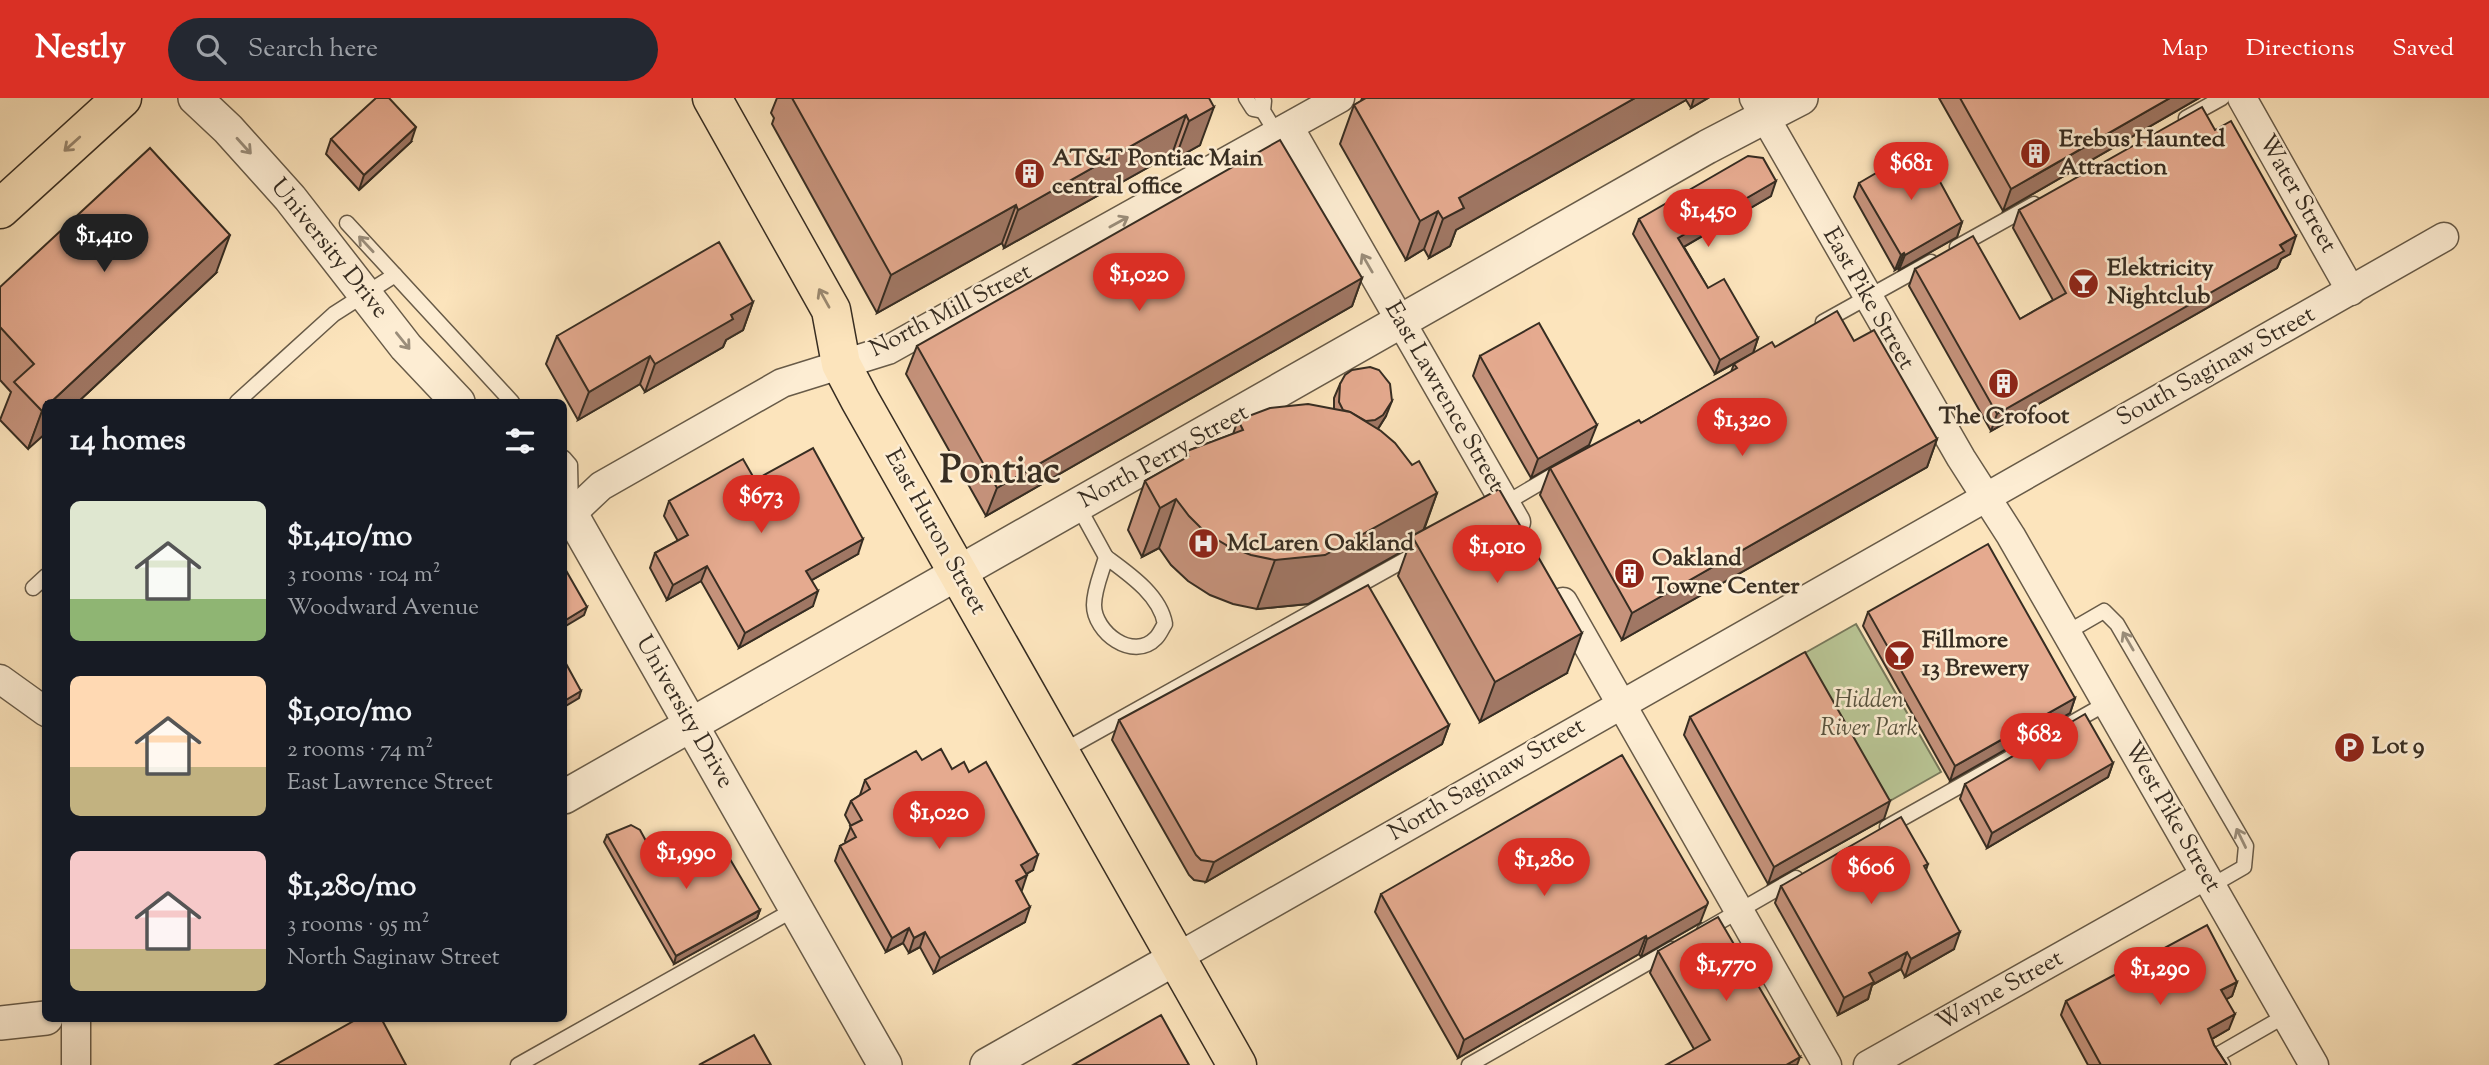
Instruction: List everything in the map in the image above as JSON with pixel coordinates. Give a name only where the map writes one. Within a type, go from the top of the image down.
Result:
[{"type":"highway","points":[[0,209],[122,98]]},
{"type":"highway","name":"East Huron Street","points":[[712,98],[831,310],[841,364],[1237,1065]]},
{"type":"street","name":"University Drive","points":[[195,98],[228,129],[290,198],[406,347],[455,399]]},
{"type":"street","name":"North Perry Street","points":[[567,795],[1401,323],[1759,107],[1801,98]]},
{"type":"street","name":"Water Street","points":[[2242,98],[2351,290]]},
{"type":"street","name":"North Mill Street","points":[[567,513],[601,486],[782,383],[888,350],[1273,117],[1332,100]]},
{"type":"street","name":"East Pike Street","points":[[1759,107],[1867,298],[1987,497]]},
{"type":"street","name":"East Lawrence Street","points":[[1273,117],[1401,323],[1497,508],[1531,548]]},
{"type":"street","name":"South Saginaw Street","points":[[1987,497],[2444,237]]},
{"type":"street","name":"West Pike Street","points":[[1987,497],[2314,1065]]},
{"type":"street","name":"North Saginaw Street","points":[[987,1065],[1987,497]]},
{"type":"street","name":"University Drive","points":[[567,516],[691,724],[885,1065]]},
{"type":"street","points":[[1551,582],[1827,1065]]},
{"type":"street","points":[[0,679],[42,709]]},
{"type":"street","name":"Wayne Street","points":[[1868,1065],[2207,881]]},
{"type":"street","points":[[0,1023],[42,1018]]},
{"type":"street","points":[[76,1022],[76,1065]]},
{"type":"lane","points":[[1246,98],[1253,108],[1273,117]]},
{"type":"lane","points":[[2176,124],[2221,98]]},
{"type":"lane","points":[[1806,332],[2045,198]]},
{"type":"lane","points":[[347,223],[509,399]]},
{"type":"lane","points":[[240,399],[334,314],[395,275]]},
{"type":"lane","points":[[1497,508],[1580,460]]},
{"type":"lane","points":[[567,462],[570,465],[567,502]]},
{"type":"lane","points":[[1078,506],[1106,557],[1125,571],[1162,609],[1165,624],[1156,639],[1145,645],[1131,646],[1116,641],[1097,620],[1094,605],[1106,557]]},
{"type":"lane","points":[[1060,752],[1431,545]]},
{"type":"lane","points":[[33,588],[42,580]]},
{"type":"lane","points":[[2066,633],[2104,611],[2117,624],[2246,846],[2244,867],[2207,881]]},
{"type":"lane","points":[[1880,831],[2107,704]]},
{"type":"lane","points":[[1469,1065],[1811,870]]},
{"type":"lane","points":[[518,1065],[795,909]]},
{"type":"lane","points":[[2223,1065],[2217,1055],[2286,1016]]},
{"type":"green space","name":"Hidden River Park","points":[[1856,624],[1941,772],[1881,806],[1796,658]]},
{"type":"building","points":[[376,98],[389,98],[416,127],[364,175],[331,139]]},
{"type":"building","points":[[792,98],[1209,98],[1214,107],[1189,121],[1186,115],[1018,210],[1016,205],[891,275]]},
{"type":"building","points":[[1366,98],[1635,98],[1459,198],[1464,208],[1443,219],[1438,211],[1420,221],[1354,105]]},
{"type":"building","name":"Erebus Haunted Attraction","points":[[1960,98],[2170,98],[2011,189]]},
{"type":"building","points":[[2202,107],[2215,130],[2231,121],[2296,236],[2280,245],[2284,251],[1997,414],[1915,269],[1973,236],[2020,319],[2066,293],[2019,210]]},
{"type":"building","points":[[1280,140],[1362,278],[997,488],[917,346]]},
{"type":"building","points":[[1921,147],[1962,222],[1901,255],[1859,183]]},
{"type":"building","points":[[150,148],[230,235],[54,399],[42,399],[42,411],[14,382],[34,364],[0,327],[0,287]]},
{"type":"building","points":[[1748,156],[1763,158],[1776,181],[1678,238],[1708,288],[1724,279],[1758,338],[1720,360],[1639,219]]},
{"type":"building","points":[[719,242],[753,302],[731,315],[733,319],[655,364],[650,356],[589,392],[557,336]]},
{"type":"building","points":[[1837,311],[1854,341],[1874,330],[1937,439],[1632,613],[1550,468],[1639,420],[1641,423],[1737,368],[1734,364],[1772,342],[1775,347]]},
{"type":"building","points":[[1539,323],[1597,425],[1538,459],[1480,356]]},
{"type":"building","points":[[1370,367],[1379,370],[1390,384],[1392,401],[1383,415],[1366,421],[1343,410],[1339,402],[1340,384],[1352,370]]},
{"type":"building","points":[[1308,404],[1350,412],[1381,431],[1395,443],[1412,465],[1419,461],[1437,493],[1325,555],[1275,560],[1228,546],[1206,533],[1176,499],[1160,508],[1145,481],[1189,456],[1187,451],[1243,430],[1238,420],[1270,408]]},
{"type":"building","points":[[813,448],[863,539],[806,571],[818,591],[745,633],[707,566],[673,585],[655,553],[688,535],[669,501],[743,459],[755,480]]},
{"type":"building","points":[[1499,489],[1582,633],[1495,682],[1412,536]]},
{"type":"building","points":[[1988,544],[2075,698],[1955,766],[1868,612]]},
{"type":"building","points":[[567,572],[587,607],[567,619]]},
{"type":"building","points":[[1368,585],[1449,725],[1214,862],[1201,860],[1119,720]]},
{"type":"building","points":[[1805,652],[1890,801],[1774,867],[1690,717]]},
{"type":"building","points":[[567,665],[581,691],[567,699]]},
{"type":"building","points":[[2085,714],[2113,763],[1992,833],[1965,784]]},
{"type":"building","points":[[941,749],[952,769],[964,762],[969,772],[986,762],[1038,855],[1021,865],[1027,875],[1016,881],[1030,907],[940,958],[925,932],[914,938],[909,928],[892,938],[840,846],[856,837],[850,826],[862,820],[851,801],[870,789],[865,780],[916,751],[922,760]]},
{"type":"building","points":[[1622,755],[1708,902],[1707,905],[1647,939],[1646,936],[1464,1040],[1381,894]]},
{"type":"building","points":[[1901,817],[1928,864],[1924,866],[1960,932],[1911,959],[1907,952],[1869,973],[1874,982],[1844,998],[1781,886]]},
{"type":"building","points":[[631,825],[640,830],[664,874],[704,852],[717,850],[727,854],[760,910],[676,956],[607,835]]},
{"type":"building","points":[[1718,917],[1800,1057],[1786,1065],[1666,1065],[1710,1040],[1658,951]]},
{"type":"building","points":[[2207,925],[2237,982],[2221,990],[2235,1014],[2208,1029],[2214,1045],[2227,1065],[2101,1065],[2066,1001]]},
{"type":"building","points":[[1161,1015],[1189,1065],[1073,1065]]},
{"type":"building","points":[[352,1022],[383,1022],[406,1065],[275,1065]]},
{"type":"building","points":[[754,1035],[771,1065],[699,1065]]},
{"type":"place","name":"Erebus Haunted Attraction","points":[[2036,154]]},
{"type":"place","name":"AT&T Pontiac Main central office","points":[[1029,173]]},
{"type":"place","name":"Elektricity Nightclub","points":[[2084,283]]},
{"type":"place","name":"The Crofoot","points":[[2004,383]]},
{"type":"place","name":"McLaren Oakland","points":[[1204,544]]},
{"type":"place","name":"Oakland Towne Center","points":[[1629,573]]},
{"type":"place","name":"Fillmore 13 Brewery","points":[[1899,655]]},
{"type":"place","name":"Lot 9","points":[[2349,747]]},
{"type":"district","name":"Pontiac","points":[[1000,473]]}]
